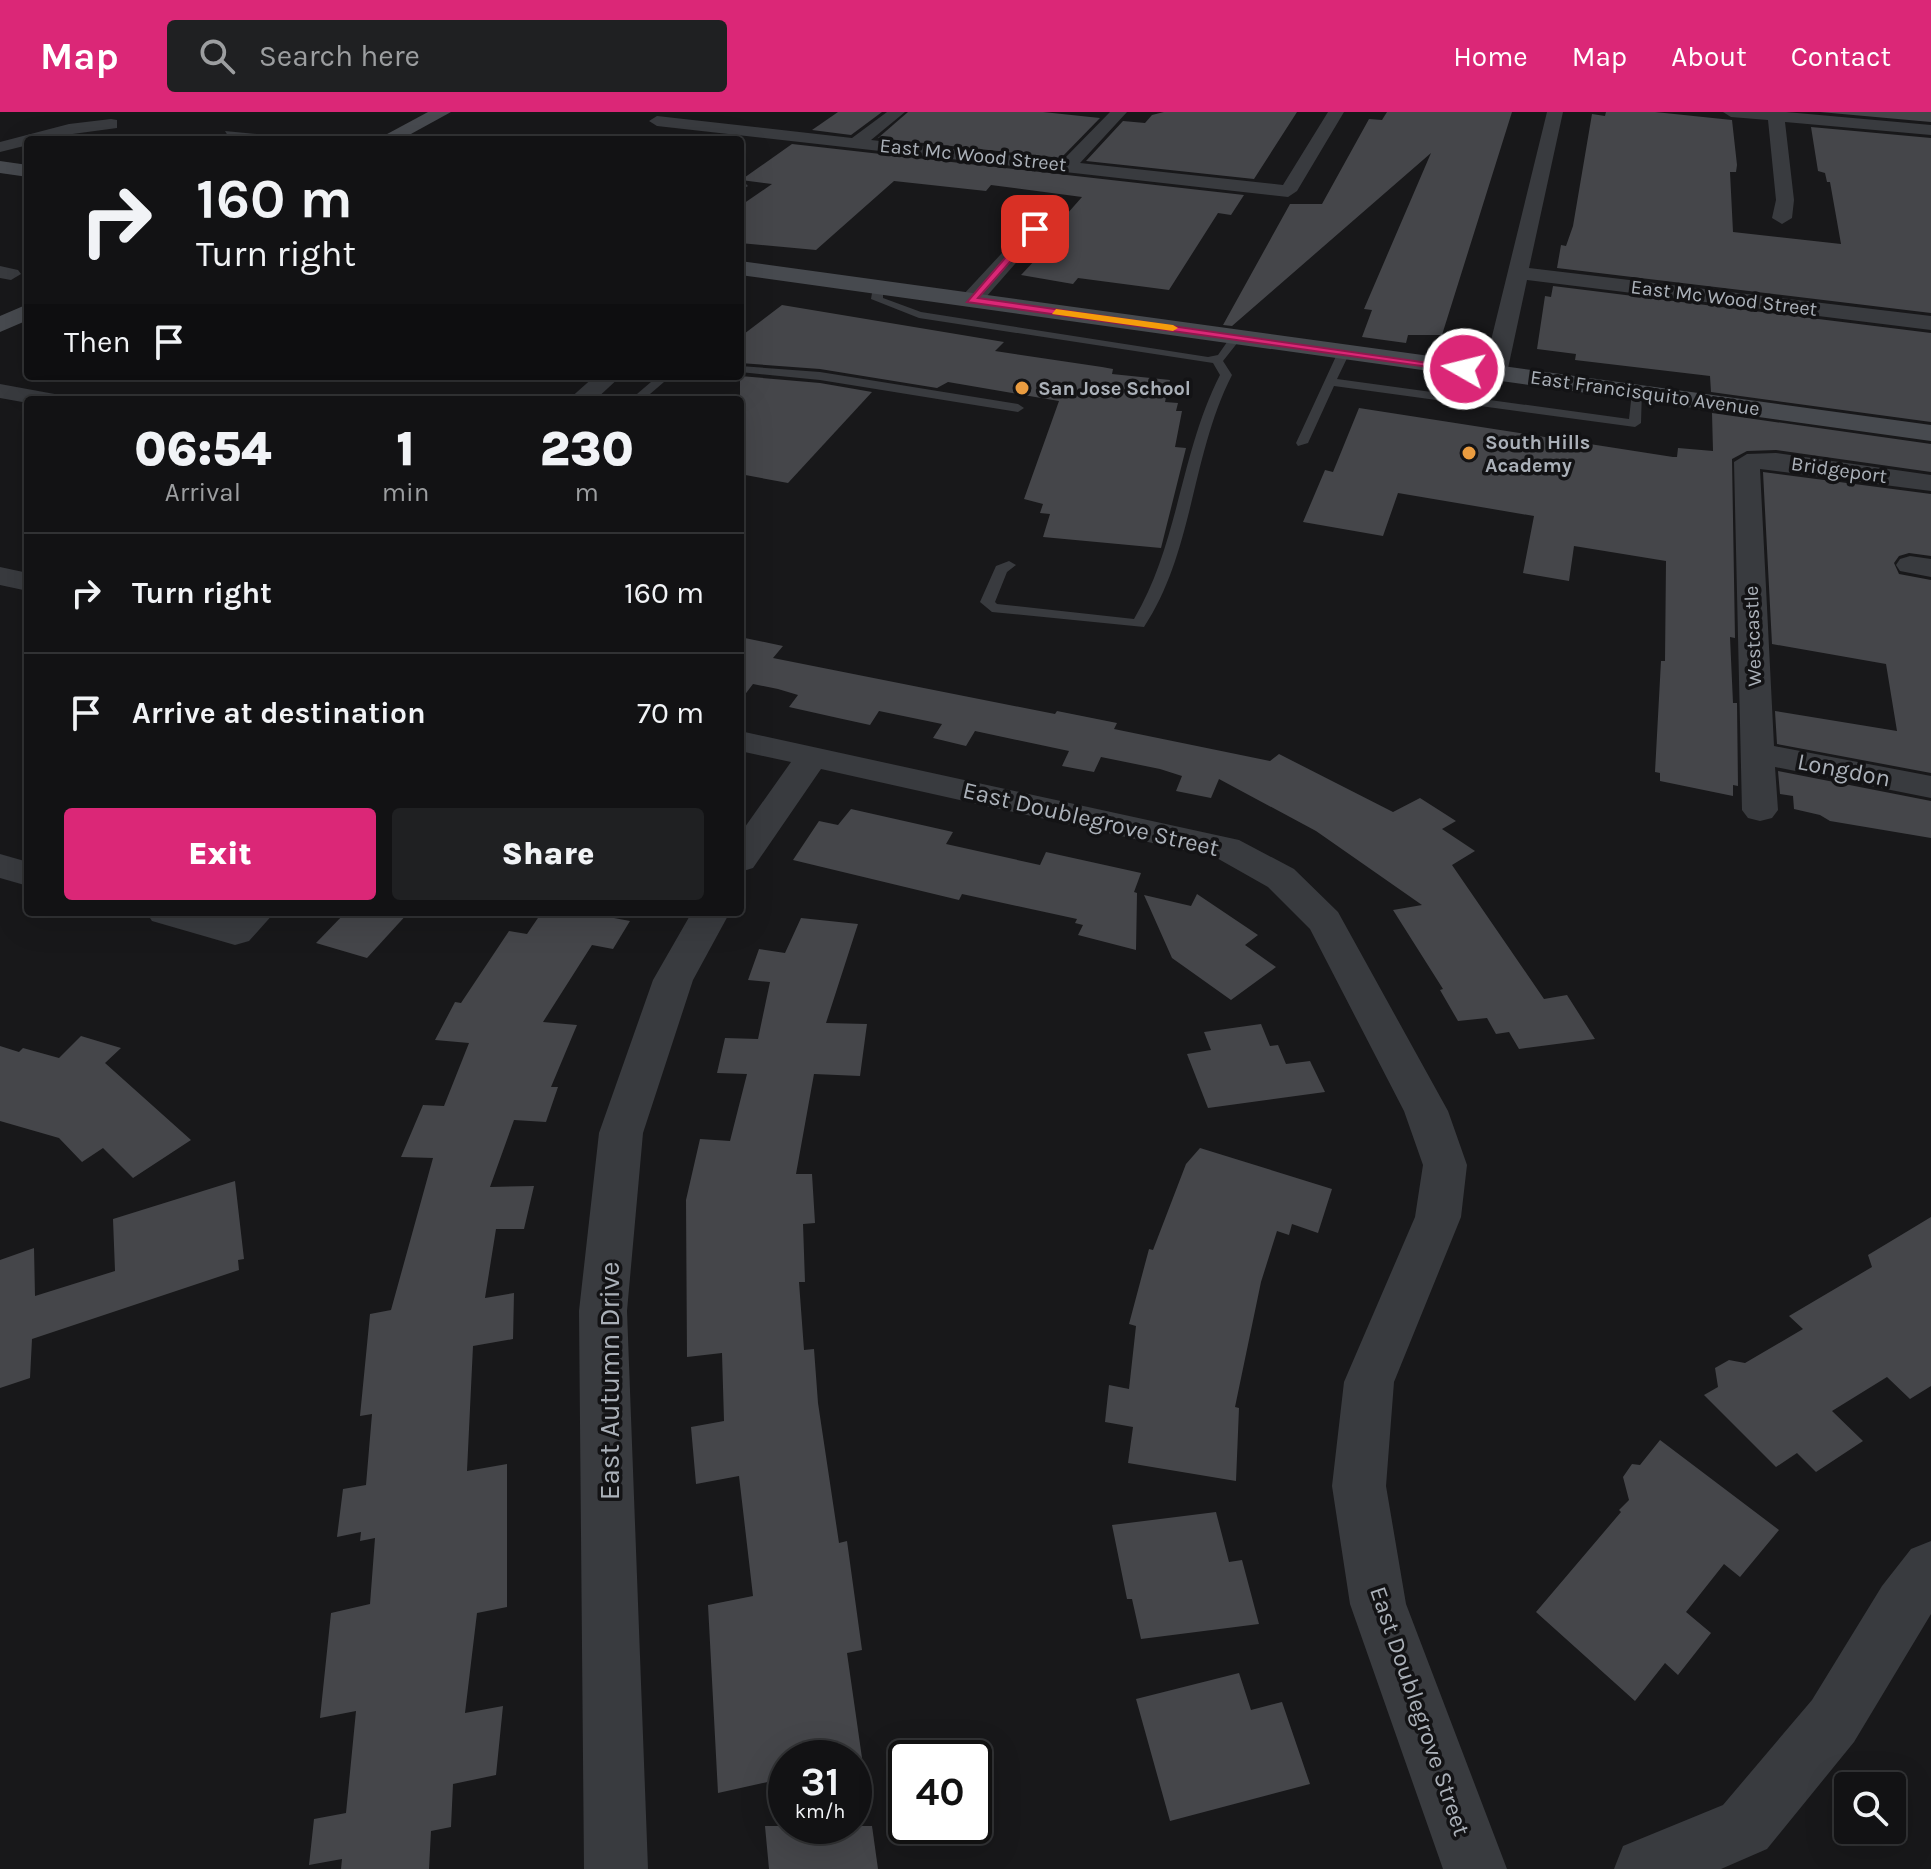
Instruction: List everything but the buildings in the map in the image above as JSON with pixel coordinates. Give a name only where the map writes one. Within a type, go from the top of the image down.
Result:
[{"type":"street","points":[[393,136],[442,112]]},
{"type":"street","name":"East Mc Wood Street","points":[[674,112],[657,121],[1288,191],[1336,112]]},
{"type":"street","points":[[857,142],[897,112]]},
{"type":"street","points":[[1067,166],[1119,112]]},
{"type":"street","points":[[1495,373],[1555,112]]},
{"type":"street","points":[[1731,112],[1931,130]]},
{"type":"street","points":[[1776,116],[1785,200],[1782,218]]},
{"type":"street","points":[[42,136],[111,124]]},
{"type":"street","points":[[0,147],[24,141]]},
{"type":"street","points":[[0,167],[24,170]]},
{"type":"street","points":[[971,300],[1035,229]]},
{"type":"street","name":"East Francisquito Avenue","points":[[744,270],[1931,433]]},
{"type":"street","name":"East Mc Wood Street","points":[[1517,273],[1931,323]]},
{"type":"street","points":[[0,325],[24,313]]},
{"type":"street","points":[[585,396],[604,380]]},
{"type":"street","points":[[0,391],[29,396]]},
{"type":"street","name":"Bridgeport","points":[[1747,462],[1776,461],[1931,483]]},
{"type":"street","name":"Westcastle","points":[[1747,462],[1760,810]]},
{"type":"street","points":[[0,576],[24,581]]},
{"type":"street","name":"East Doublegrove Street","points":[[744,742],[1226,848],[1281,878],[1325,921],[1426,1111],[1445,1165],[1438,1217],[1369,1382],[1359,1486],[1378,1604],[1475,1869]]},
{"type":"street","name":"Longdon","points":[[1758,753],[1931,787]]},
{"type":"street","points":[[744,854],[812,757]]},
{"type":"street","points":[[0,866],[24,873]]},
{"type":"street","points":[[197,916],[246,922]]},
{"type":"street","name":"East Autumn Drive","points":[[616,1869],[603,1327],[606,1282],[621,1133],[673,980],[709,916]]},
{"type":"street","points":[[1646,1869],[1745,1827],[1833,1721],[1902,1606],[1931,1569]]},
{"type":"lane","points":[[228,133],[254,136]]},
{"type":"lane","points":[[878,287],[875,297],[879,300],[919,315],[1217,360],[1222,358],[1236,337]]},
{"type":"lane","points":[[1302,443],[1344,352]]},
{"type":"lane","points":[[1009,565],[1001,569],[987,602],[992,608],[1139,624],[1169,560],[1208,404],[1226,375],[1217,360]]},
{"type":"lane","points":[[744,369],[820,376],[1018,408]]},
{"type":"lane","points":[[641,396],[660,380]]},
{"type":"lane","points":[[1330,382],[1635,423],[1638,392]]},
{"type":"slow traffic","points":[[1056,312],[1173,328]]},
{"type":"place","name":"San Jose School","points":[[1022,388]]},
{"type":"place","name":"South Hills Academy","points":[[1469,453]]},
{"type":"route","points":[[1035,229],[971,300],[1464,369]]}]
